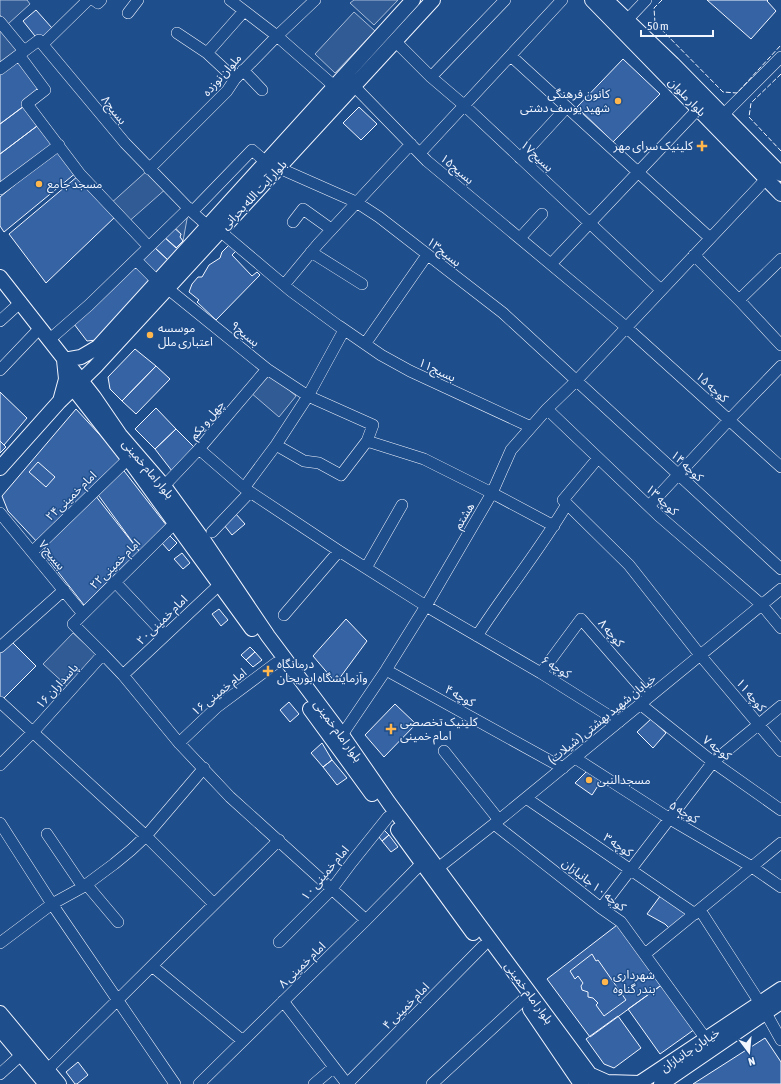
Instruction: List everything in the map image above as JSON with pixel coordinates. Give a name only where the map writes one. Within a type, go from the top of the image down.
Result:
[{"type":"main road","name":"بلوار آیت الله بحرانی","points":[[272,165],[354,86],[433,0]]},
{"type":"main road","name":"بلوار ملوان","points":[[592,0],[690,91],[724,115],[781,174]]},
{"type":"main road","name":"بلوار ملوان","points":[[606,0],[627,20],[690,91],[698,109],[781,194]]},
{"type":"main road","name":"بلوار آیت الله بحرانی","points":[[0,468],[60,402],[95,368],[126,325],[272,165],[334,86],[410,3]]},
{"type":"main road","points":[[410,3],[419,16]]},
{"type":"main road","name":"بلوار امام خمینی","points":[[0,277],[64,360],[77,385],[128,459],[204,541],[268,636],[438,868],[584,1081]]},
{"type":"main road","name":"بلوار آیت الله بحرانی","points":[[64,360],[81,358],[126,325]]},
{"type":"main road","points":[[60,402],[66,379],[64,360]]},
{"type":"main road","points":[[94,398],[90,381],[95,368]]},
{"type":"main road","name":"بلوار امام خمینی","points":[[77,385],[94,398],[120,435],[164,486],[175,523],[483,946],[523,1000],[549,1028]]},
{"type":"main road","name":"خیابان جانبازان","points":[[661,1084],[763,1008],[781,988]]},
{"type":"main road","name":"خیابان جانبازان","points":[[639,1084],[706,1039],[763,1008],[781,1002]]},
{"type":"main road","points":[[0,1013],[46,1077]]},
{"type":"main road","points":[[0,1029],[21,1055],[46,1077],[59,1084]]},
{"type":"main road","points":[[584,1081],[639,1084]]},
{"type":"street","points":[[0,69],[39,40],[43,44],[88,0]]},
{"type":"street","points":[[94,0],[98,3],[101,0]]},
{"type":"street","points":[[128,13],[138,0]]},
{"type":"street","points":[[230,0],[277,36],[334,86]]},
{"type":"street","name":"ملوان نوزده","points":[[149,169],[227,91],[243,70],[315,0]]},
{"type":"street","points":[[431,77],[505,0]]},
{"type":"street","points":[[420,154],[562,0]]},
{"type":"street","points":[[627,20],[646,0]]},
{"type":"street","points":[[207,53],[244,11]]},
{"type":"street","points":[[0,22],[22,53],[44,90],[27,104],[80,174],[149,247]]},
{"type":"street","points":[[177,33],[207,53],[235,79]]},
{"type":"street","name":"بسیج۱۷","points":[[395,41],[431,77],[661,290]]},
{"type":"street","name":"بسیج۸","points":[[43,44],[125,143],[149,169],[190,210],[215,229]]},
{"type":"street","points":[[511,56],[710,238]]},
{"type":"street","points":[[724,115],[781,57]]},
{"type":"street","points":[[243,70],[262,90]]},
{"type":"street","name":"بسیج۱۵","points":[[354,86],[426,161],[551,264]]},
{"type":"street","points":[[520,158],[567,107]]},
{"type":"street","points":[[551,264],[698,109]]},
{"type":"street","points":[[284,285],[331,229],[411,144]]},
{"type":"street","points":[[0,189],[59,145]]},
{"type":"street","name":"بسیج۱۳","points":[[190,210],[252,150],[272,165],[356,202],[379,217],[503,313],[577,380]]},
{"type":"street","name":"هشتم","points":[[342,735],[386,670],[426,606],[492,493],[510,450],[766,178]]},
{"type":"street","points":[[49,340],[190,210]]},
{"type":"street","points":[[293,222],[303,210],[331,229]]},
{"type":"street","points":[[520,238],[542,214]]},
{"type":"street","name":"بسیج۱۱","points":[[215,229],[284,285],[365,344],[410,371],[531,427]]},
{"type":"street","points":[[311,252],[362,284]]},
{"type":"street","points":[[365,344],[427,255]]},
{"type":"street","points":[[694,255],[781,345]]},
{"type":"street","name":"بسیج۹","points":[[136,260],[163,285],[267,369],[308,396],[373,425],[367,441]]},
{"type":"street","points":[[739,300],[781,260]]},
{"type":"street","name":"کوچه ۱۵","points":[[551,264],[626,327],[781,467]]},
{"type":"street","points":[[0,321],[20,302]]},
{"type":"street","points":[[0,370],[40,328]]},
{"type":"street","points":[[212,532],[247,490],[308,396],[341,328]]},
{"type":"street","points":[[649,506],[781,366]]},
{"type":"street","name":"چهل و یکم","points":[[164,486],[200,449],[267,369]]},
{"type":"street","name":"کوچه ۱۴","points":[[577,380],[678,476],[781,569]]},
{"type":"street","name":"کوچه ۱۳","points":[[547,409],[649,506],[762,605],[781,628]]},
{"type":"street","points":[[276,445],[304,461],[318,462],[341,475],[367,441],[424,458],[554,526]]},
{"type":"street","name":"کوچه ۶","points":[[200,449],[247,490],[339,551],[426,606],[541,673],[619,722]]},
{"type":"street","points":[[477,636],[496,606],[554,526],[567,504],[562,500],[598,458]]},
{"type":"street","name":"امام خمینی۲۴","points":[[32,552],[128,459]]},
{"type":"street","name":"کوچه ۱۱","points":[[567,504],[629,565],[700,655],[781,751]]},
{"type":"street","points":[[366,568],[402,505]]},
{"type":"street","name":"بسیج ۷","points":[[0,513],[83,614]]},
{"type":"street","name":"امام خمینی۲۲","points":[[103,654],[72,624],[175,523]]},
{"type":"street","points":[[284,615],[339,551]]},
{"type":"street","points":[[115,582],[165,635]]},
{"type":"street","name":"امام خمینی۲۰","points":[[124,675],[219,584]]},
{"type":"street","name":"خیابان شهید بهشتی ( شیلات)","points":[[438,868],[563,768],[781,589]]},
{"type":"street","points":[[0,647],[64,590]]},
{"type":"street","name":"کوچه ۸","points":[[541,673],[581,619],[649,697]]},
{"type":"street","points":[[103,654],[124,675],[180,743],[230,797],[279,840],[331,890],[366,920]]},
{"type":"street","name":"پاسداران ۱۶","points":[[0,765],[34,731],[103,654]]},
{"type":"street","name":"امام خمینی ۱۶","points":[[180,743],[217,707],[276,663]]},
{"type":"street","name":"کوچه ۴","points":[[386,670],[563,768]]},
{"type":"street","points":[[0,702],[34,731],[146,836],[214,904]]},
{"type":"street","name":"کوچه ۷","points":[[640,704],[713,762],[781,810]]},
{"type":"street","points":[[601,908],[713,762],[781,706]]},
{"type":"street","name":"کوچه ۱۰ جانبازان","points":[[444,751],[496,822],[601,908],[621,922],[706,1039]]},
{"type":"street","name":"کوچه ۵","points":[[575,758],[670,819],[752,867],[781,887]]},
{"type":"street","points":[[0,943],[52,904],[84,885],[114,864],[146,836],[204,768]]},
{"type":"street","name":"کوچه ۳","points":[[526,798],[631,870],[698,912]]},
{"type":"street","name":"امام خمینی ۱۰","points":[[279,942],[331,890],[388,817]]},
{"type":"street","points":[[0,823],[52,904],[175,1084]]},
{"type":"street","points":[[47,834],[84,885],[118,922]]},
{"type":"street","points":[[46,1077],[118,1000],[279,840]]},
{"type":"street","points":[[645,954],[781,843]]},
{"type":"street","name":"امام خمینی ۸","points":[[199,1084],[422,863]]},
{"type":"street","points":[[698,912],[763,1008],[781,1040]]},
{"type":"street","name":"امام خمینی ۴","points":[[347,1084],[483,946]]},
{"type":"street","points":[[152,966],[243,1041]]},
{"type":"street","points":[[432,1084],[523,1000]]},
{"type":"street","points":[[283,1001],[347,1084]]},
{"type":"street","points":[[0,1074],[21,1055]]},
{"type":"street","points":[[314,1084],[334,1067]]},
{"type":"shaded area","points":[[0,0],[27,0],[30,4],[8,24],[0,15]]},
{"type":"shaded area","points":[[354,0],[398,0],[374,25],[350,3]]},
{"type":"shaded area","points":[[354,12],[375,31],[335,73],[315,54]]},
{"type":"shaded area","points":[[0,30],[18,51],[0,66]]},
{"type":"shaded area","points":[[149,169],[168,187],[126,224],[109,205]]},
{"type":"shaded area","points":[[189,208],[183,241],[180,237],[181,234],[172,224]]},
{"type":"shaded area","points":[[267,371],[296,396],[279,417],[250,392]]},
{"type":"shaded area","points":[[73,633],[97,655],[67,686],[43,664]]},
{"type":"building","points":[[707,0],[768,0],[767,1],[776,11],[751,39]]},
{"type":"building","points":[[36,10],[52,28],[43,37],[35,36],[23,21]]},
{"type":"building","points":[[20,57],[45,90],[0,124],[0,72]]},
{"type":"building","name":"کانون فرهنگی شهید یوسف دشتی","points":[[623,59],[660,94],[613,142],[577,107]]},
{"type":"building","points":[[27,104],[41,123],[0,154],[0,124]]},
{"type":"building","points":[[359,107],[377,124],[361,140],[343,123]]},
{"type":"building","points":[[41,123],[56,144],[0,186],[0,154]]},
{"type":"building","name":"مسجد جامع","points":[[58,149],[77,172],[4,232],[0,226],[0,197]]},
{"type":"building","points":[[78,176],[116,216],[46,283],[9,234]]},
{"type":"building","points":[[172,226],[181,234],[180,237],[183,241],[176,248],[163,236]]},
{"type":"building","points":[[163,236],[178,249],[168,260],[154,247]]},
{"type":"building","points":[[229,245],[237,250],[232,255],[252,276],[257,272],[260,275],[216,320],[197,302],[199,300],[189,292],[192,284],[198,277],[202,277],[209,265],[220,258],[222,252]]},
{"type":"building","points":[[154,247],[168,260],[156,274],[141,260]]},
{"type":"building","points":[[134,264],[150,280],[97,340],[87,341],[74,324]]},
{"type":"building","points":[[135,349],[156,366],[122,401],[110,389],[108,377]]},
{"type":"building","points":[[156,366],[170,379],[136,414],[122,401]]},
{"type":"building","points":[[0,392],[27,418],[4,445],[0,441]]},
{"type":"building","points":[[156,408],[176,429],[155,449],[135,429]]},
{"type":"building","points":[[76,409],[122,459],[39,544],[8,511],[2,496]]},
{"type":"building","points":[[176,429],[196,449],[172,471],[155,449]]},
{"type":"building","points":[[0,441],[6,447],[0,453]]},
{"type":"building","points":[[38,462],[55,477],[46,487],[29,472]]},
{"type":"building","points":[[121,467],[167,526],[139,551],[96,492]]},
{"type":"building","points":[[95,495],[139,551],[84,605],[44,554],[46,544]]},
{"type":"building","points":[[235,513],[245,524],[232,535],[224,525]]},
{"type":"building","points":[[170,536],[177,543],[169,551],[162,543]]},
{"type":"building","points":[[182,553],[190,563],[183,569],[174,559]]},
{"type":"building","points":[[219,609],[228,620],[221,626],[212,614]]},
{"type":"building","points":[[346,619],[367,641],[336,683],[313,656]]},
{"type":"building","points":[[11,641],[36,666],[3,699],[0,696],[0,652]]},
{"type":"building","points":[[250,647],[255,652],[246,660],[241,655]]},
{"type":"building","points":[[255,652],[262,660],[253,667],[246,660]]},
{"type":"building","points":[[289,702],[299,714],[290,722],[280,710]]},
{"type":"building","name":"کلینیک تخصصی امام خمینی","points":[[395,704],[416,724],[384,757],[365,735]]},
{"type":"building","points":[[651,719],[666,733],[653,748],[637,732]]},
{"type":"building","points":[[322,743],[332,760],[323,767],[311,753]]},
{"type":"building","points":[[332,760],[347,778],[337,785],[323,767]]},
{"type":"building","name":"مسجدالنبی","points":[[589,769],[603,778],[592,795],[575,783]]},
{"type":"building","points":[[382,828],[389,835],[382,841],[376,833]]},
{"type":"building","points":[[389,835],[398,847],[391,852],[382,841]]},
{"type":"building","points":[[661,895],[685,913],[684,918],[671,930],[665,924],[647,914]]},
{"type":"building","name":"شهرداری بندر گناوه","points":[[621,922],[663,984],[590,1037],[547,979]]},
{"type":"building","points":[[592,954],[596,961],[598,960],[626,1000],[604,1016],[596,1005],[598,1003],[593,998],[588,997],[588,992],[582,990],[581,986],[583,983],[578,976],[575,979],[570,971]]},
{"type":"building","points":[[663,984],[695,1029],[660,1054],[628,1009]]},
{"type":"building","points":[[618,1016],[641,1048],[614,1068],[604,1064],[586,1039]]},
{"type":"building","points":[[765,1038],[781,1062],[781,1084],[693,1084]]},
{"type":"building","points":[[78,1062],[88,1075],[75,1084],[66,1072]]},
{"type":"fence","points":[[662,0],[654,8],[655,23],[723,92],[737,93],[781,45]]},
{"type":"fence","points":[[781,74],[751,103],[749,117],[781,151]]},
{"type":"place","name":"کانون فرهنگی شهید یوسف دشتی","points":[[618,101]]},
{"type":"place","name":"کلینیک سرای مهر","points":[[702,146]]},
{"type":"place","name":"مسجد جامع","points":[[39,184]]},
{"type":"place","name":"موسسه اعتباری ملل","points":[[150,335]]},
{"type":"place","name":"درمانگاه وآزمایشگاه ابوریحان","points":[[268,671]]},
{"type":"place","name":"کلینیک تخصصی امام خمینی","points":[[391,729]]},
{"type":"place","name":"مسجدالنبی","points":[[589,780]]},
{"type":"place","name":"شهرداری بندر گناوه","points":[[605,982]]}]
